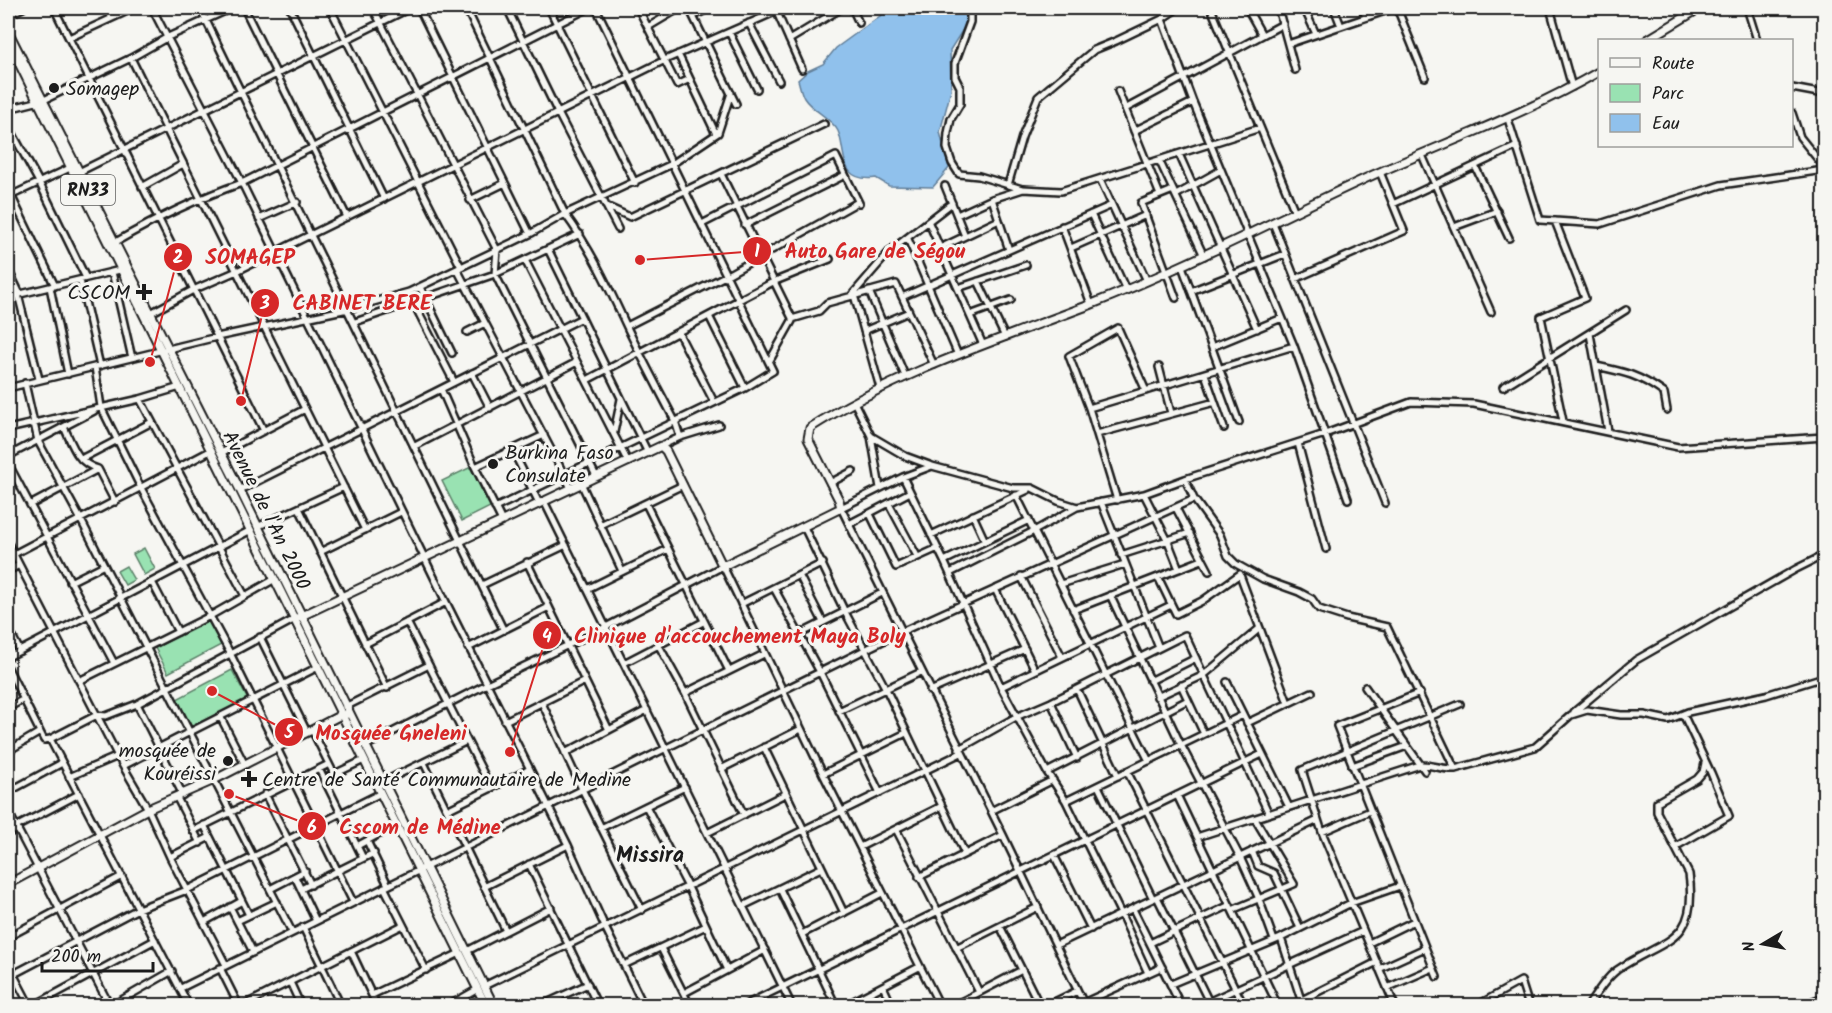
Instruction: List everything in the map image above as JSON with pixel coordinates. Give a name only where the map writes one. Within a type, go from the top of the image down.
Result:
[{"type":"main road","points":[[1649,39],[1700,8]]},
{"type":"main road","name":"Avenue de l'An 2000","points":[[8,31],[116,271],[165,350],[240,490],[275,579],[298,618],[341,715],[463,952],[481,988],[486,1005]]},
{"type":"main road","name":"Avenue de l'An 2000","points":[[8,41],[79,172],[149,314],[180,387],[350,715],[421,869]]},
{"type":"main road","points":[[298,618],[662,446],[723,566],[841,508],[808,439],[810,428],[854,402],[934,364],[1167,273],[1380,172],[1508,118],[1598,72]]},
{"type":"main road","points":[[8,884],[148,809],[180,797],[341,715],[350,715]]},
{"type":"main road","name":"Avenue de l'An 2000","points":[[481,988],[494,1005]]},
{"type":"street","points":[[8,15],[23,8]]},
{"type":"street","points":[[54,8],[264,431]]},
{"type":"street","points":[[106,8],[112,18]]},
{"type":"street","points":[[69,38],[134,8]]},
{"type":"street","points":[[152,8],[242,183],[468,648],[568,845],[644,1005]]},
{"type":"street","points":[[200,8],[297,202],[503,629]]},
{"type":"street","points":[[8,109],[41,101],[131,58],[168,37],[232,8]]},
{"type":"street","points":[[244,8],[347,217]]},
{"type":"street","points":[[290,8],[384,199]]},
{"type":"street","points":[[330,8],[418,182],[465,285],[571,488]]},
{"type":"street","points":[[373,8],[497,250],[495,274],[596,476]]},
{"type":"street","points":[[79,172],[410,8]]},
{"type":"street","points":[[419,8],[530,234]]},
{"type":"street","points":[[466,8],[565,214],[580,234],[616,300],[675,421],[680,437]]},
{"type":"street","points":[[507,8],[618,229]]},
{"type":"street","points":[[549,8],[635,183]]},
{"type":"street","points":[[114,243],[158,217],[199,198],[242,183],[589,8]]},
{"type":"street","points":[[495,508],[745,388],[773,371],[596,8]]},
{"type":"street","points":[[638,8],[677,85],[690,79]]},
{"type":"street","points":[[648,27],[680,8]]},
{"type":"street","points":[[689,8],[736,104]]},
{"type":"street","points":[[694,16],[709,8]]},
{"type":"street","points":[[149,314],[193,290],[237,271],[665,60],[775,9],[784,8]]},
{"type":"street","points":[[789,40],[842,8]]},
{"type":"street","points":[[852,8],[859,23]]},
{"type":"street","points":[[970,8],[970,22],[955,63],[955,77],[960,87],[960,104],[951,119],[947,148],[959,174],[979,176],[1023,189],[1060,191],[1260,128]]},
{"type":"street","points":[[1008,184],[1022,137],[1038,97],[1094,50],[1162,19],[1178,8]]},
{"type":"street","points":[[1211,8],[1295,212]]},
{"type":"street","points":[[1247,8],[1262,36]]},
{"type":"street","points":[[1278,8],[1295,70]]},
{"type":"street","points":[[1304,8],[1316,34]]},
{"type":"street","points":[[1334,8],[1341,26]]},
{"type":"street","points":[[1362,8],[1366,17]]},
{"type":"street","points":[[1288,44],[1396,8],[1425,77]]},
{"type":"street","points":[[1550,8],[1572,87]]},
{"type":"street","points":[[1747,8],[1757,39]]},
{"type":"street","points":[[775,9],[802,69]]},
{"type":"street","points":[[1162,19],[1192,102],[1294,346],[1348,499]]},
{"type":"street","points":[[749,23],[779,81]]},
{"type":"street","points":[[1125,108],[1283,24]]},
{"type":"street","points":[[729,32],[757,89]]},
{"type":"street","points":[[678,54],[716,134]]},
{"type":"street","points":[[131,58],[365,530]]},
{"type":"street","points":[[1793,88],[1824,94]]},
{"type":"street","points":[[1118,91],[1160,195]]},
{"type":"street","points":[[8,387],[217,337],[348,309],[409,292],[530,234],[565,214],[672,165],[716,134],[731,93]]},
{"type":"street","points":[[1134,131],[1192,102]]},
{"type":"street","points":[[1508,118],[1540,220],[1600,224],[1721,185],[1824,168],[1800,137],[1793,118]]},
{"type":"street","points":[[606,206],[630,217],[824,124]]},
{"type":"street","points":[[8,125],[39,182],[83,279],[98,366],[101,408],[141,488],[230,653],[353,902]]},
{"type":"street","points":[[1393,204],[1517,146]]},
{"type":"street","points":[[1179,154],[1257,329]]},
{"type":"street","points":[[1422,155],[1491,312]]},
{"type":"street","points":[[627,326],[859,203],[836,156],[702,224]]},
{"type":"street","points":[[1159,160],[1204,256]]},
{"type":"street","points":[[142,187],[183,164]]},
{"type":"street","points":[[1475,166],[1509,238]]},
{"type":"street","points":[[9,196],[70,168]]},
{"type":"street","points":[[1176,298],[1142,203],[1160,195],[1193,186],[1221,170]]},
{"type":"street","points":[[1295,279],[1404,231],[1380,172]]},
{"type":"street","points":[[721,174],[792,319]]},
{"type":"street","points":[[745,225],[845,175]]},
{"type":"street","points":[[1100,179],[1147,281]]},
{"type":"street","points":[[470,200],[505,183]]},
{"type":"street","points":[[945,186],[965,236]]},
{"type":"street","points":[[8,189],[9,196],[53,287],[68,374]]},
{"type":"street","points":[[957,215],[992,199],[1023,189]]},
{"type":"street","points":[[992,199],[1009,250]]},
{"type":"street","points":[[259,219],[297,202]]},
{"type":"street","points":[[853,296],[890,251],[952,203]]},
{"type":"street","points":[[902,297],[1112,205]]},
{"type":"street","points":[[1454,227],[1497,211]]},
{"type":"street","points":[[1091,214],[1126,290]]},
{"type":"street","points":[[1071,248],[1146,215]]},
{"type":"street","points":[[940,248],[999,220]]},
{"type":"street","points":[[1555,221],[1585,298],[1541,317],[1563,422]]},
{"type":"street","points":[[929,223],[983,345]]},
{"type":"street","points":[[1273,223],[1385,502]]},
{"type":"street","points":[[1062,226],[1091,304]]},
{"type":"street","points":[[355,322],[495,274],[580,234]]},
{"type":"street","points":[[908,239],[958,355]]},
{"type":"street","points":[[548,249],[648,453]]},
{"type":"street","points":[[1191,291],[1285,254]]},
{"type":"street","points":[[587,380],[773,282],[830,259]]},
{"type":"street","points":[[525,260],[628,462]]},
{"type":"street","points":[[958,288],[1026,265]]},
{"type":"street","points":[[1182,266],[1239,422]]},
{"type":"street","points":[[8,268],[19,294],[39,379]]},
{"type":"street","points":[[8,297],[116,271],[132,358]]},
{"type":"street","points":[[978,281],[1005,337]]},
{"type":"street","points":[[769,362],[792,319],[819,311],[827,303],[896,284],[934,364]]},
{"type":"street","points":[[420,287],[452,353]]},
{"type":"street","points":[[870,291],[905,376]]},
{"type":"street","points":[[853,296],[880,388]]},
{"type":"street","points":[[970,315],[1011,300]]},
{"type":"street","points":[[413,302],[454,382]]},
{"type":"street","points":[[1503,387],[1626,310]]},
{"type":"street","points":[[864,331],[909,312]]},
{"type":"street","points":[[709,316],[745,388]]},
{"type":"street","points":[[240,490],[582,318]]},
{"type":"street","points":[[1212,347],[1282,318]]},
{"type":"street","points":[[467,332],[485,323]]},
{"type":"street","points":[[1117,500],[1089,408],[1069,356],[1118,328],[1146,391]]},
{"type":"street","points":[[678,332],[714,402]]},
{"type":"street","points":[[1590,334],[1608,431]]},
{"type":"street","points":[[1089,408],[1294,346]]},
{"type":"street","points":[[415,446],[577,362]]},
{"type":"street","points":[[1596,366],[1627,372],[1645,380],[1664,393],[1667,411]]},
{"type":"street","points":[[1159,367],[1171,413]]},
{"type":"street","points":[[472,373],[490,408]]},
{"type":"street","points":[[1205,374],[1224,428]]},
{"type":"street","points":[[26,383],[38,441],[147,647],[292,932]]},
{"type":"street","points":[[8,429],[140,399],[180,387]]},
{"type":"street","points":[[441,389],[475,467],[502,521]]},
{"type":"street","points":[[140,399],[245,596]]},
{"type":"street","points":[[614,433],[621,399]]},
{"type":"street","points":[[854,402],[871,436],[880,488]]},
{"type":"street","points":[[1097,434],[1215,402]]},
{"type":"street","points":[[950,573],[1077,507],[1144,494],[1325,434],[1411,402],[1474,404],[1678,447],[1824,437]]},
{"type":"street","points":[[8,456],[101,408]]},
{"type":"street","points":[[221,453],[306,409]]},
{"type":"street","points":[[81,459],[152,422]]},
{"type":"street","points":[[662,446],[680,437],[719,425]]},
{"type":"street","points":[[64,427],[85,465],[98,469],[115,502]]},
{"type":"street","points":[[475,467],[544,435]]},
{"type":"street","points":[[871,436],[905,456],[932,466],[1013,488],[1032,488],[1058,501],[1077,507]]},
{"type":"street","points":[[1298,442],[1326,549]]},
{"type":"street","points":[[512,449],[532,490],[542,502],[566,545],[792,1005]]},
{"type":"street","points":[[14,554],[212,450]]},
{"type":"street","points":[[8,463],[114,663]]},
{"type":"street","points":[[932,466],[903,477],[841,508],[1084,1004],[1162,967]]},
{"type":"street","points":[[30,505],[98,469]]},
{"type":"street","points":[[830,483],[853,471]]},
{"type":"street","points":[[903,477],[950,573],[990,665],[1016,717],[1066,801],[1148,974]]},
{"type":"street","points":[[1185,479],[1194,499],[1220,535],[1228,556],[1236,564],[1263,579],[1312,599],[1319,609],[1387,627],[1455,769]]},
{"type":"street","points":[[581,483],[622,571]]},
{"type":"street","points":[[600,525],[683,485]]},
{"type":"street","points":[[8,657],[220,546],[344,487]]},
{"type":"street","points":[[932,535],[1032,488]]},
{"type":"street","points":[[849,524],[910,492]]},
{"type":"street","points":[[1144,494],[1179,569]]},
{"type":"street","points":[[1017,495],[1149,761]]},
{"type":"street","points":[[180,988],[865,649],[1194,499]]},
{"type":"street","points":[[1101,502],[1159,648]]},
{"type":"street","points":[[646,504],[729,671]]},
{"type":"street","points":[[889,504],[917,556]]},
{"type":"street","points":[[299,508],[387,688]]},
{"type":"street","points":[[1176,508],[1209,571]]},
{"type":"street","points":[[320,552],[402,512]]},
{"type":"street","points":[[870,514],[896,567],[938,548]]},
{"type":"street","points":[[973,515],[985,541]]},
{"type":"street","points":[[944,561],[1029,520]]},
{"type":"street","points":[[804,527],[845,612],[886,689],[965,854]]},
{"type":"street","points":[[1121,555],[1168,542],[1190,533]]},
{"type":"street","points":[[8,543],[123,766],[148,809],[204,922],[241,1005],[403,925]]},
{"type":"street","points":[[482,585],[566,545]]},
{"type":"street","points":[[587,589],[668,549]]},
{"type":"street","points":[[1197,837],[1420,765],[1431,764],[1445,770],[1455,769],[1535,747],[1636,660],[1824,555]]},
{"type":"street","points":[[1073,610],[1202,560]]},
{"type":"street","points":[[527,562],[609,730]]},
{"type":"street","points":[[741,604],[823,563]]},
{"type":"street","points":[[1061,584],[1125,564]]},
{"type":"street","points":[[8,571],[19,565]]},
{"type":"street","points":[[70,582],[104,565]]},
{"type":"street","points":[[365,746],[486,684],[606,627],[723,566],[823,774],[940,1005]]},
{"type":"street","points":[[1158,577],[1176,614],[1202,602],[1245,568]]},
{"type":"street","points":[[1240,574],[1288,704]]},
{"type":"street","points":[[799,575],[823,622]]},
{"type":"street","points":[[1021,576],[1062,657]]},
{"type":"street","points":[[79,681],[210,616],[275,579]]},
{"type":"street","points":[[152,582],[178,632]]},
{"type":"street","points":[[774,588],[820,672],[880,793]]},
{"type":"street","points":[[995,589],[1035,670]]},
{"type":"street","points":[[800,634],[882,593]]},
{"type":"street","points":[[1110,595],[1157,697],[1240,857],[1289,964],[1302,1003]]},
{"type":"street","points":[[365,644],[446,602]]},
{"type":"street","points":[[1001,687],[1171,605]]},
{"type":"street","points":[[468,648],[549,607]]},
{"type":"street","points":[[8,668],[44,740],[50,739],[97,715],[106,716],[138,704],[298,618]]},
{"type":"street","points":[[407,622],[491,788]]},
{"type":"street","points":[[624,663],[704,622]]},
{"type":"street","points":[[8,628],[20,651]]},
{"type":"street","points":[[1157,697],[1204,675],[1260,628]]},
{"type":"street","points":[[448,1005],[925,771],[1016,717],[1185,635],[1269,814]]},
{"type":"street","points":[[260,637],[334,774]]},
{"type":"street","points":[[658,644],[685,693],[744,815]]},
{"type":"street","points":[[930,691],[1025,649]]},
{"type":"street","points":[[685,693],[764,654]]},
{"type":"street","points":[[1150,681],[1196,658]]},
{"type":"street","points":[[345,707],[429,665]]},
{"type":"street","points":[[123,766],[318,667]]},
{"type":"street","points":[[839,711],[921,672]]},
{"type":"street","points":[[1570,715],[1587,710],[1620,715],[1644,715],[1668,720],[1683,714],[1766,695],[1824,677]]},
{"type":"street","points":[[505,721],[585,681]]},
{"type":"street","points":[[1227,682],[1289,807]]},
{"type":"street","points":[[1180,685],[1204,734]]},
{"type":"street","points":[[1365,687],[1425,771]]},
{"type":"street","points":[[1077,689],[1118,776]]},
{"type":"street","points":[[1247,723],[1312,692]]},
{"type":"street","points":[[1420,693],[1337,726],[1437,977]]},
{"type":"street","points":[[8,708],[24,699]]},
{"type":"street","points":[[1047,772],[1188,700]]},
{"type":"street","points":[[1051,702],[1077,758]]},
{"type":"street","points":[[542,703],[642,910]]},
{"type":"street","points":[[138,704],[200,843]]},
{"type":"street","points":[[1395,1005],[1322,832],[1302,770],[1460,704]]},
{"type":"street","points":[[565,753],[647,710]]},
{"type":"street","points":[[1675,847],[1729,816],[1712,773],[1705,763],[1683,714]]},
{"type":"street","points":[[1066,801],[1243,715]]},
{"type":"street","points":[[221,718],[245,765]]},
{"type":"street","points":[[721,769],[801,729]]},
{"type":"street","points":[[8,751],[40,732]]},
{"type":"street","points":[[823,774],[906,733]]},
{"type":"street","points":[[50,739],[188,1005]]},
{"type":"street","points":[[383,783],[467,741]]},
{"type":"street","points":[[1352,766],[1407,746]]},
{"type":"street","points":[[764,747],[844,913]]},
{"type":"street","points":[[743,1005],[1262,754]]},
{"type":"street","points":[[69,777],[118,756]]},
{"type":"street","points":[[324,779],[364,760]]},
{"type":"street","points":[[8,792],[62,763]]},
{"type":"street","points":[[424,763],[506,931]]},
{"type":"street","points":[[1588,1005],[1605,981],[1617,970],[1671,941],[1688,921],[1689,874],[1657,812],[1657,802],[1697,779],[1703,772],[1705,763]]},
{"type":"street","points":[[193,831],[329,764]]},
{"type":"street","points":[[319,769],[363,858]]},
{"type":"street","points":[[447,810],[530,769]]},
{"type":"street","points":[[1127,771],[1244,1005]]},
{"type":"street","points":[[991,811],[1053,780]]},
{"type":"street","points":[[1098,786],[1210,1003]]},
{"type":"street","points":[[601,828],[685,787]]},
{"type":"street","points":[[10,976],[138,909],[187,890],[381,793]]},
{"type":"street","points":[[8,834],[78,794]]},
{"type":"street","points":[[265,794],[311,885]]},
{"type":"street","points":[[707,833],[785,794]]},
{"type":"street","points":[[1177,795],[1278,1005]]},
{"type":"street","points":[[646,806],[727,970]]},
{"type":"street","points":[[860,847],[942,806]]},
{"type":"street","points":[[8,811],[110,1005],[172,971]]},
{"type":"street","points":[[1322,832],[1370,811]]},
{"type":"street","points":[[1150,943],[1201,918],[1259,899],[1294,884],[1254,819]]},
{"type":"street","points":[[1056,945],[1318,820]]},
{"type":"street","points":[[204,825],[249,915]]},
{"type":"street","points":[[357,846],[396,825]]},
{"type":"street","points":[[896,829],[979,992]]},
{"type":"street","points":[[919,877],[1003,835]]},
{"type":"street","points":[[170,857],[210,837]]},
{"type":"street","points":[[367,841],[403,925],[426,970]]},
{"type":"street","points":[[484,887],[568,845]]},
{"type":"street","points":[[1252,851],[1258,867],[1274,873],[1300,928]]},
{"type":"street","points":[[301,889],[374,853]]},
{"type":"street","points":[[1054,855],[1091,929]]},
{"type":"street","points":[[529,864],[598,1005]]},
{"type":"street","points":[[1274,873],[1283,865]]},
{"type":"street","points":[[743,906],[821,868]]},
{"type":"street","points":[[270,889],[305,871]]},
{"type":"street","points":[[8,937],[122,876]]},
{"type":"street","points":[[295,877],[316,921]]},
{"type":"street","points":[[1171,984],[1277,939],[1352,903],[1400,886]]},
{"type":"street","points":[[780,889],[836,1005]]},
{"type":"street","points":[[802,934],[882,892]]},
{"type":"street","points":[[204,922],[242,901]]},
{"type":"street","points":[[237,921],[277,902]]},
{"type":"street","points":[[956,948],[1038,907]]},
{"type":"street","points":[[230,908],[253,952]]},
{"type":"street","points":[[372,995],[551,908]]},
{"type":"street","points":[[1133,909],[1181,1005]]},
{"type":"street","points":[[1369,944],[1414,921]]},
{"type":"street","points":[[624,965],[706,926]]},
{"type":"street","points":[[1000,926],[1040,1005]]},
{"type":"street","points":[[303,927],[341,1005]]},
{"type":"street","points":[[1199,1005],[1210,1003],[1236,988],[1363,931]]},
{"type":"street","points":[[8,964],[10,976],[32,1005],[155,940]]},
{"type":"street","points":[[662,948],[690,1005]]},
{"type":"street","points":[[1379,969],[1425,948]]},
{"type":"street","points":[[684,993],[765,950]]},
{"type":"street","points":[[351,951],[377,1005]]},
{"type":"street","points":[[1290,1005],[1302,1003],[1377,962]]},
{"type":"street","points":[[844,1005],[919,967]]},
{"type":"street","points":[[1387,988],[1433,968]]},
{"type":"street","points":[[953,1005],[1022,970]]},
{"type":"street","points":[[1476,1005],[1486,1003],[1521,981],[1529,1005]]},
{"type":"street","points":[[290,982],[301,1005]]},
{"type":"street","points":[[542,1005],[588,984]]},
{"type":"street","points":[[882,986],[892,1005]]},
{"type":"street","points":[[1046,1005],[1077,991]]},
{"type":"street","points":[[1800,1005],[1824,997]]},
{"type":"green space","points":[[473,466],[492,506],[462,521],[442,481]]},
{"type":"green space","points":[[144,548],[155,569],[144,575],[133,554]]},
{"type":"green space","points":[[126,566],[134,580],[125,585],[117,571]]},
{"type":"green space","points":[[208,620],[221,645],[168,673],[155,648]]},
{"type":"green space","points":[[232,670],[248,700],[193,729],[177,699]]},
{"type":"water","points":[[891,8],[965,8],[967,23],[950,50],[951,90],[940,132],[949,168],[933,187],[889,186],[876,178],[855,176],[846,164],[838,131],[831,122],[807,103],[798,80],[808,71],[823,64],[836,48]]},
{"type":"place","name":"Somagep","points":[[54,88]]},
{"type":"place","name":"Auto Gare de Ségou","points":[[640,260]]},
{"type":"place","name":"CSCOM","points":[[144,292]]},
{"type":"place","name":"SOMAGEP","points":[[150,362]]},
{"type":"place","name":"CABINET BERE","points":[[241,401]]},
{"type":"place","name":"Burkina Faso Consulate","points":[[493,464]]},
{"type":"place","name":"Mosquée Gneleni","points":[[212,691]]},
{"type":"place","name":"Clinique d'accouchement Maya Boly","points":[[510,752]]},
{"type":"place","name":"mosquée de Kouréissi","points":[[228,761]]},
{"type":"place","name":"Centre de Santé Communautaire de Medine","points":[[249,779]]},
{"type":"place","name":"Cscom de Médine","points":[[229,794]]},
{"type":"district","name":"Missira","points":[[650,854]]}]
